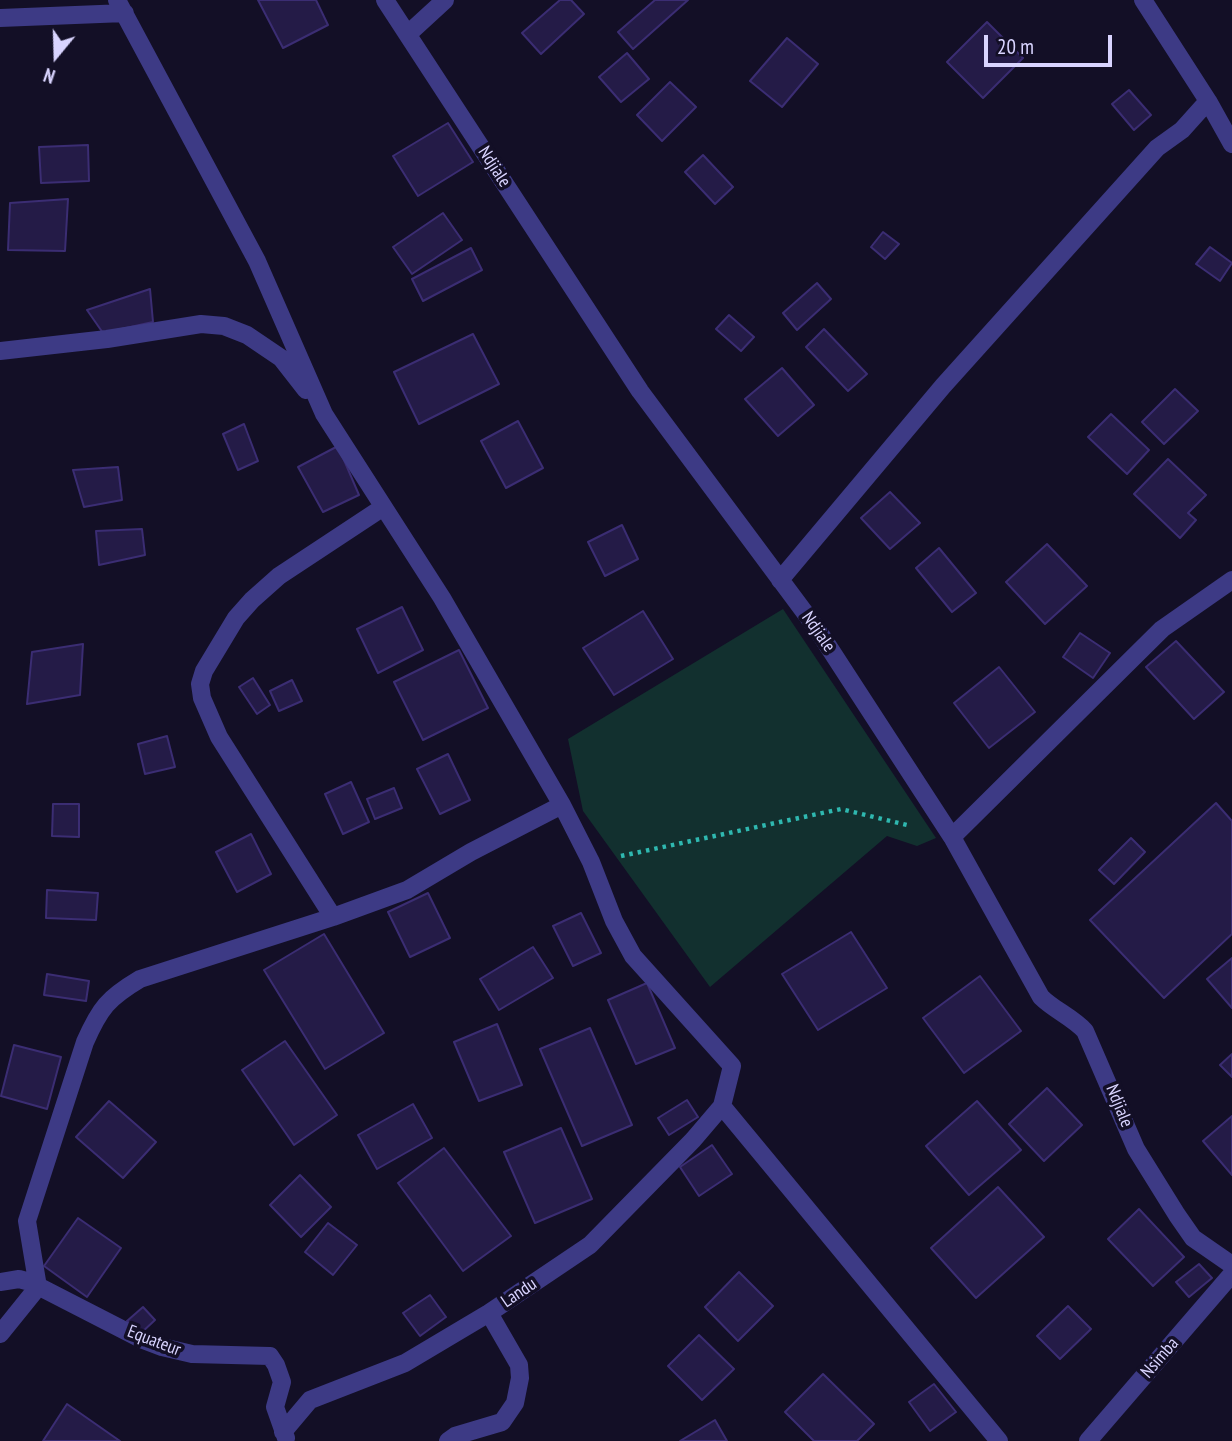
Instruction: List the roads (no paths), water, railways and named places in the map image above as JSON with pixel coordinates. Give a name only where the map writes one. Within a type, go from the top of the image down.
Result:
[{"type":"street","name":"Ndjiale","points":[[385,0],[639,391],[817,629],[951,837],[1041,997],[1085,1031],[1136,1149],[1177,1215],[1193,1238],[1232,1265]]},
{"type":"street","points":[[408,34],[445,0]]},
{"type":"street","points":[[1143,0],[1208,101],[1232,144]]},
{"type":"street","points":[[0,18],[121,7],[257,261],[324,414]]},
{"type":"street","points":[[780,580],[943,386],[1157,148],[1182,130],[1208,101]]},
{"type":"street","points":[[0,351],[107,339],[201,324],[224,326],[247,335],[281,358],[324,414],[442,598],[562,806],[591,862],[614,921],[633,956],[732,1066],[722,1106],[999,1441]]},
{"type":"street","points":[[332,917],[219,737],[202,698],[200,684],[204,671],[229,629],[252,600],[279,576],[382,508]]},
{"type":"street","points":[[951,837],[1162,629],[1232,580]]},
{"type":"street","points":[[0,1334],[38,1287],[27,1221],[68,1093],[97,1016],[116,993],[140,979],[407,890],[471,852],[562,806]]},
{"type":"street","name":"Landu","points":[[285,1437],[310,1400],[405,1363],[489,1313],[590,1245],[693,1140],[722,1106]]},
{"type":"street","name":"Nsimba","points":[[1088,1441],[1232,1274]]},
{"type":"street","name":"Equateur","points":[[0,1282],[19,1279],[162,1347],[192,1354],[270,1356],[282,1382],[275,1407],[285,1437]]},
{"type":"street","points":[[448,1441],[454,1436],[502,1422],[515,1403],[520,1378],[519,1365],[489,1313]]}]
